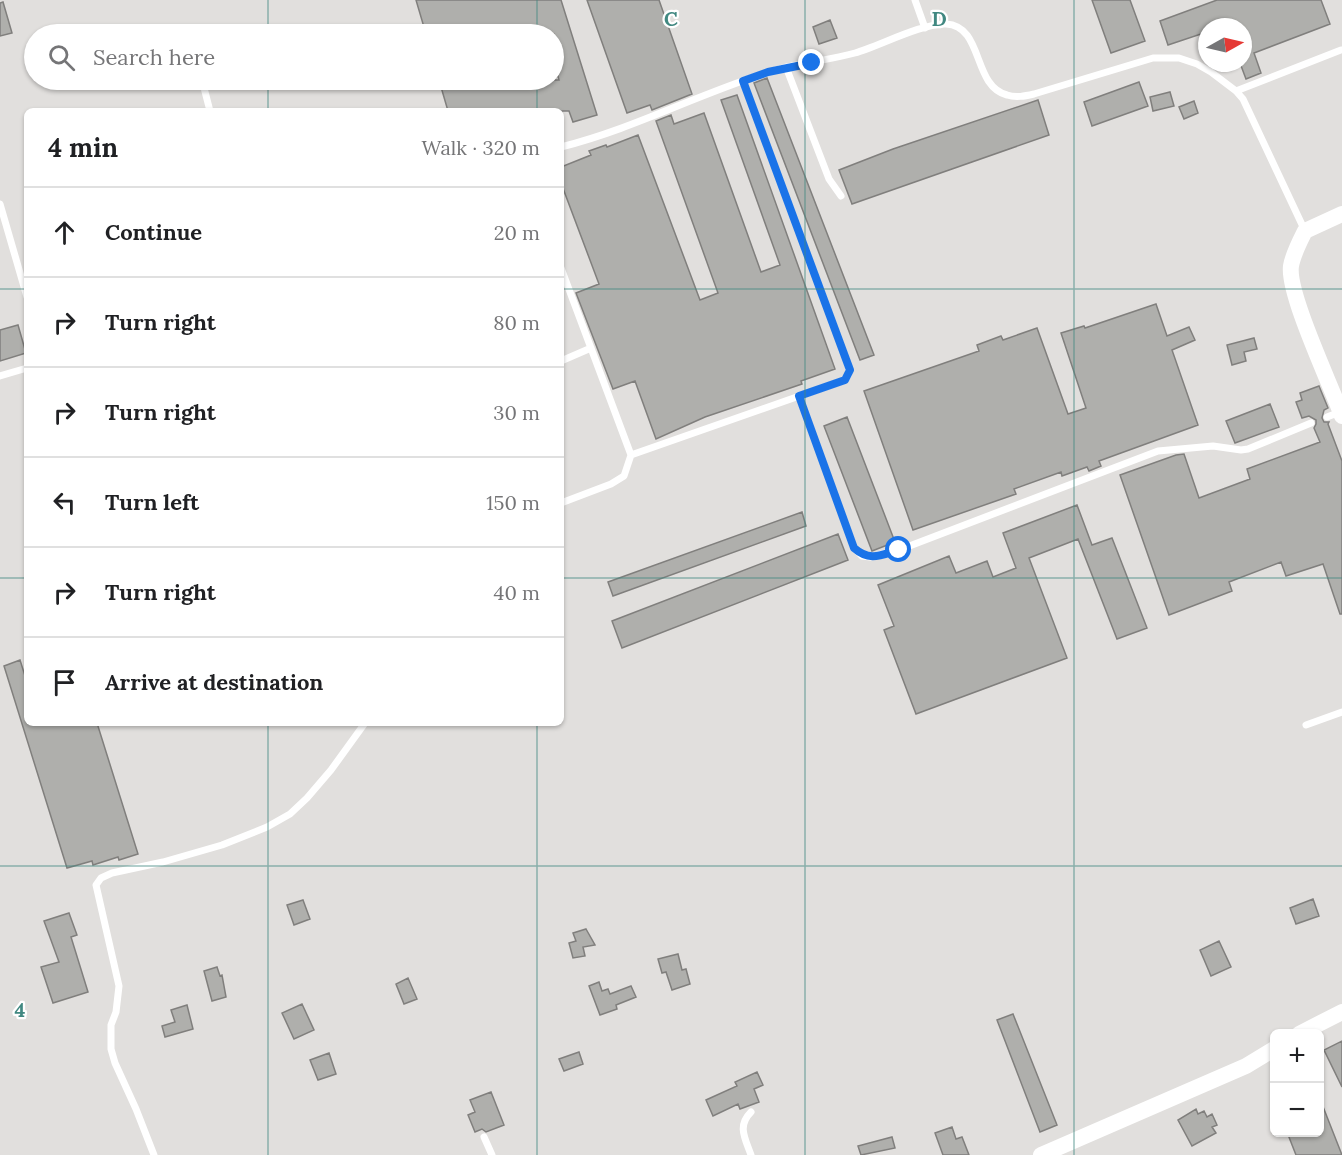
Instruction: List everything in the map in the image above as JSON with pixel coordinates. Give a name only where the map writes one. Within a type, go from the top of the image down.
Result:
[{"type":"street","points":[[1337,415],[1295,292],[1291,267],[1305,231],[1342,213]]},
{"type":"street","points":[[1309,1029],[1342,1012]]},
{"type":"street","points":[[1041,1155],[1246,1066],[1270,1052]]},
{"type":"lane","points":[[915,0],[925,28]]},
{"type":"lane","points":[[564,146],[596,138],[743,81],[786,67],[856,52],[925,28],[944,24],[959,26],[967,35],[987,79],[1005,95],[1020,97],[1034,94],[1153,58],[1179,58],[1197,64],[1236,91],[1254,121],[1305,231]]},
{"type":"lane","points":[[1236,91],[1341,50]]},
{"type":"lane","points":[[786,67],[829,179],[841,196]]},
{"type":"lane","points":[[631,455],[845,380],[850,370],[743,81]]},
{"type":"lane","points":[[205,90],[209,108]]},
{"type":"lane","points":[[0,204],[24,287]]},
{"type":"lane","points":[[564,276],[631,455],[624,476],[611,484],[564,502]]},
{"type":"lane","points":[[564,360],[591,348]]},
{"type":"lane","points":[[0,376],[24,369]]},
{"type":"lane","points":[[799,396],[854,548],[862,556],[870,557],[899,550],[984,519],[1158,451],[1213,446],[1248,449],[1311,423]]},
{"type":"lane","points":[[1306,726],[1342,712]]},
{"type":"lane","points":[[154,1155],[111,1049],[111,1025],[116,1012],[119,986],[96,885],[101,878],[112,873],[163,862],[222,845],[267,827],[290,814],[331,770],[363,726]]},
{"type":"lane","points":[[751,1112],[742,1124],[751,1155]]},
{"type":"lane","points":[[484,1137],[492,1155]]},
{"type":"building","points":[[416,0],[561,0],[597,115],[573,122],[569,111],[564,111],[564,108],[447,108],[442,90],[564,90],[564,24],[423,24]]},
{"type":"building","points":[[587,0],[659,0],[692,94],[652,110],[650,105],[627,113]]},
{"type":"building","points":[[1092,0],[1130,0],[1145,41],[1111,53]]},
{"type":"building","points":[[1217,0],[1321,0],[1330,24],[1254,53],[1261,73],[1246,79],[1243,72],[1252,72],[1252,18],[1198,18],[1198,35],[1168,45],[1160,21]]},
{"type":"building","points":[[3,2],[12,33],[0,36],[0,3]]},
{"type":"building","points":[[830,20],[837,38],[819,44],[813,27]]},
{"type":"building","points":[[767,78],[874,355],[860,360],[754,83]]},
{"type":"building","points":[[1139,82],[1148,106],[1092,126],[1084,102]]},
{"type":"building","points":[[1170,92],[1174,106],[1153,111],[1150,97]]},
{"type":"building","points":[[737,95],[835,369],[801,381],[802,384],[705,417],[656,439],[635,381],[613,389],[576,293],[599,284],[564,191],[564,166],[591,155],[589,151],[638,135],[700,300],[718,293],[656,121],[671,115],[674,124],[704,113],[761,272],[780,265],[721,100]]},
{"type":"building","points":[[1038,100],[1049,135],[852,204],[839,170],[893,149]]},
{"type":"building","points":[[1194,101],[1198,113],[1184,119],[1179,107]]},
{"type":"building","points":[[1156,304],[1167,336],[1189,327],[1195,340],[1172,350],[1198,425],[1099,461],[1101,466],[1089,471],[1087,467],[1062,476],[1061,472],[1014,489],[1016,494],[913,530],[864,391],[979,351],[977,345],[1001,336],[1003,340],[1037,328],[1068,414],[1086,408],[1061,333],[1084,326],[1085,328]]},
{"type":"building","points":[[18,325],[24,354],[0,361],[0,330]]},
{"type":"building","points":[[1254,338],[1257,349],[1244,352],[1246,361],[1232,365],[1227,345]]},
{"type":"building","points":[[1319,386],[1328,408],[1324,410],[1322,418],[1324,422],[1329,422],[1342,461],[1342,614],[1340,614],[1323,564],[1286,576],[1281,562],[1229,582],[1232,591],[1169,615],[1120,475],[1184,454],[1199,498],[1250,479],[1247,469],[1320,442],[1314,428],[1316,420],[1309,416],[1302,418],[1296,402],[1302,400],[1300,393]]},
{"type":"building","points":[[1270,404],[1279,427],[1235,443],[1226,421]]},
{"type":"building","points":[[847,417],[895,542],[872,551],[824,426]]},
{"type":"building","points":[[1077,505],[1092,545],[1112,538],[1147,628],[1117,639],[1078,539],[1029,558],[1067,658],[916,714],[884,630],[894,626],[878,585],[949,556],[956,573],[987,561],[993,577],[1016,568],[1003,533]]},
{"type":"building","points":[[802,512],[806,526],[613,596],[608,582]]},
{"type":"building","points":[[838,534],[848,560],[622,648],[612,621]]},
{"type":"building","points":[[20,660],[24,673],[24,726],[98,726],[138,854],[119,860],[118,857],[93,865],[92,861],[67,868],[4,666]]},
{"type":"building","points":[[1313,899],[1319,916],[1296,924],[1290,908]]},
{"type":"building","points":[[303,900],[310,919],[294,925],[287,905]]},
{"type":"building","points":[[69,913],[77,935],[71,937],[88,992],[53,1003],[41,967],[59,962],[44,921]]},
{"type":"building","points":[[586,929],[595,945],[583,947],[585,956],[573,958],[569,943],[576,941],[573,933]]},
{"type":"building","points":[[1219,941],[1231,967],[1211,976],[1200,950]]},
{"type":"building","points":[[678,954],[682,970],[686,969],[690,984],[672,990],[666,972],[662,973],[658,959]]},
{"type":"building","points":[[217,967],[220,976],[222,975],[226,997],[212,1001],[204,971]]},
{"type":"building","points":[[408,978],[417,999],[404,1004],[396,984]]},
{"type":"building","points":[[599,982],[602,991],[608,989],[610,994],[631,986],[636,997],[616,1005],[617,1009],[600,1015],[589,986]]},
{"type":"building","points":[[302,1004],[314,1030],[294,1039],[282,1013]]},
{"type":"building","points":[[187,1005],[193,1029],[165,1037],[162,1026],[175,1022],[171,1010]]},
{"type":"building","points":[[1013,1014],[1057,1125],[1040,1132],[997,1020]]},
{"type":"building","points":[[1342,1041],[1342,1087],[1324,1050]]},
{"type":"building","points":[[579,1052],[583,1064],[564,1071],[559,1059]]},
{"type":"building","points":[[329,1053],[336,1074],[318,1080],[310,1060]]},
{"type":"building","points":[[757,1072],[763,1085],[754,1089],[759,1102],[740,1109],[738,1104],[713,1116],[706,1100],[737,1086],[735,1082]]},
{"type":"building","points":[[491,1092],[504,1125],[486,1132],[482,1129],[475,1132],[468,1115],[475,1112],[470,1100]]},
{"type":"building","points":[[1196,1109],[1198,1114],[1204,1111],[1207,1117],[1212,1114],[1217,1125],[1212,1127],[1216,1133],[1192,1146],[1178,1120]]},
{"type":"building","points":[[1324,1109],[1342,1155],[1296,1155],[1289,1137],[1324,1137]]},
{"type":"building","points":[[952,1127],[956,1139],[962,1137],[969,1155],[943,1155],[935,1133]]},
{"type":"building","points":[[892,1137],[895,1148],[861,1155],[858,1146]]},
{"type":"route","points":[[812,63],[786,67],[743,81],[850,370],[845,380],[799,396],[854,548],[862,556],[870,557],[899,550]]}]
